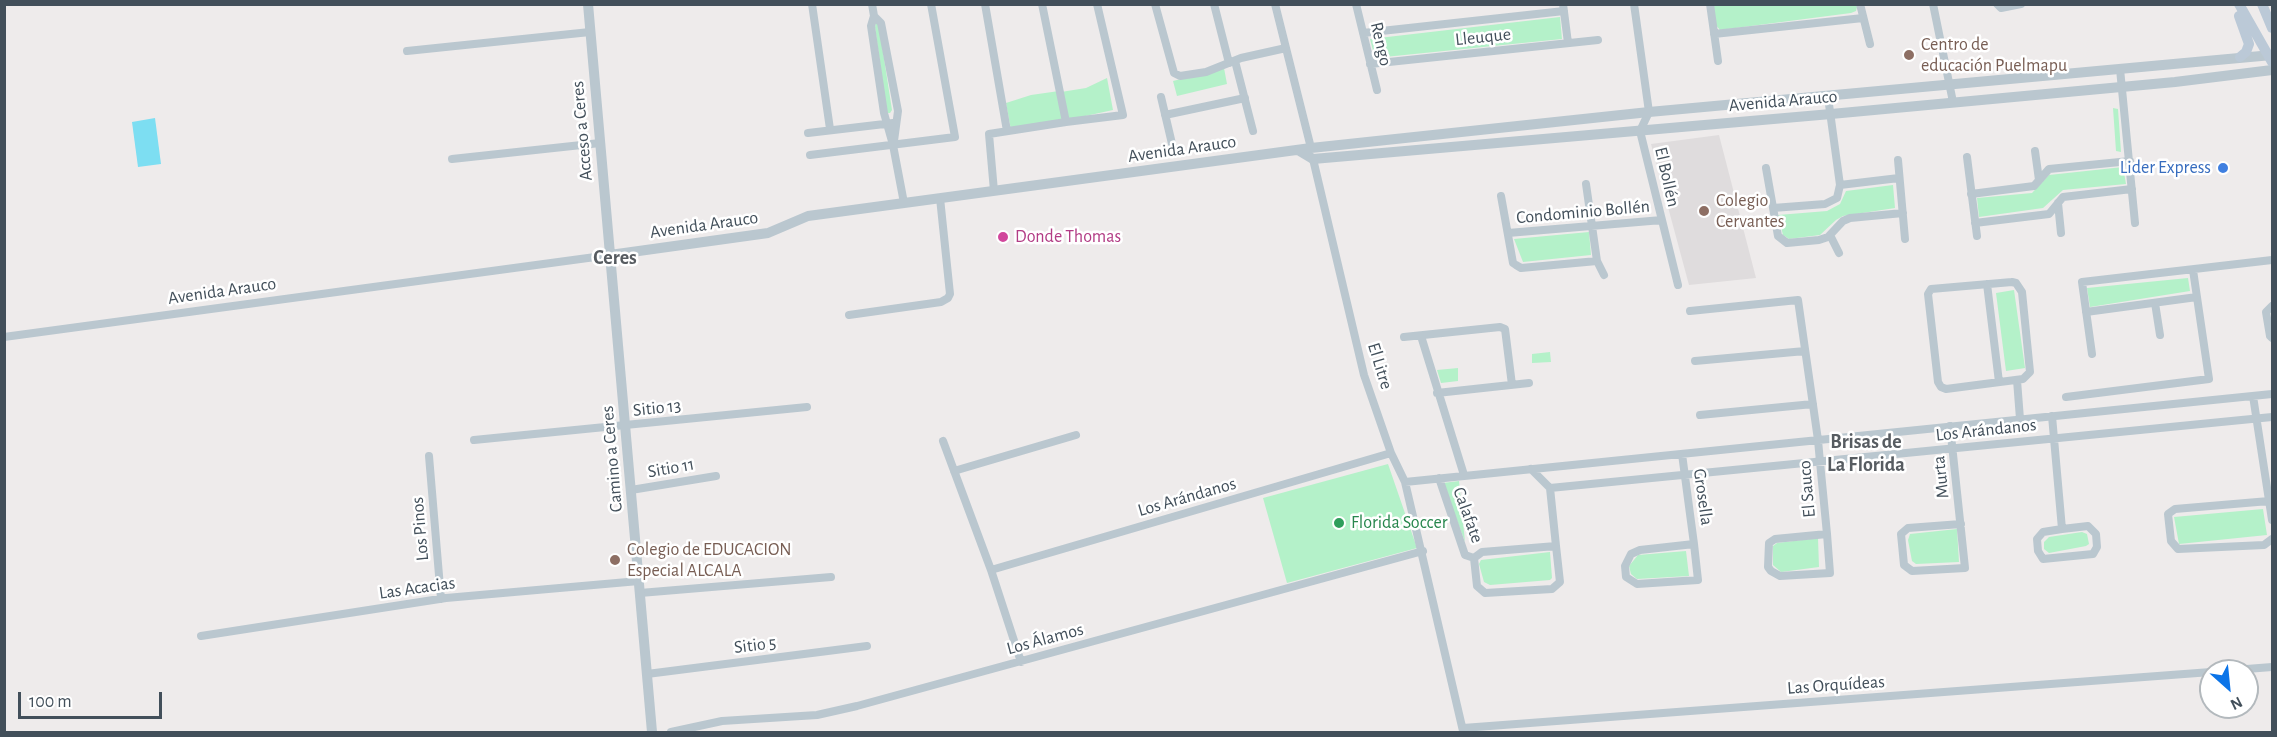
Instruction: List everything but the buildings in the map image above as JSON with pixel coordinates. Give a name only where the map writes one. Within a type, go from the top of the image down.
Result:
[{"type":"main road","points":[[2237,4],[2271,57]]},
{"type":"main road","points":[[2237,4],[2249,44],[2246,52],[2240,57]]},
{"type":"main road","points":[[2262,4],[2272,27]]},
{"type":"street","name":"Acceso a Ceres","points":[[588,4],[610,255]]},
{"type":"street","points":[[812,4],[830,129]]},
{"type":"street","points":[[872,4],[874,16],[871,26],[884,114],[892,123]]},
{"type":"street","points":[[810,155],[955,137],[931,4]]},
{"type":"street","points":[[985,4],[1006,131]]},
{"type":"street","points":[[1042,4],[1066,122]]},
{"type":"street","points":[[994,191],[989,134],[1123,115],[1097,4]]},
{"type":"street","points":[[1155,4],[1174,73],[1180,76],[1206,72],[1260,53],[1286,48]]},
{"type":"street","points":[[1214,4],[1245,98],[1253,131]]},
{"type":"street","name":"El Litre","points":[[1275,4],[1356,343],[1391,453],[1405,482],[1423,551],[1463,730]]},
{"type":"street","name":"Rengo","points":[[1356,4],[1377,90]]},
{"type":"street","points":[[1635,4],[1649,112]]},
{"type":"street","points":[[1710,4],[1718,61]]},
{"type":"street","points":[[1860,4],[1870,44]]},
{"type":"street","points":[[1933,4],[1953,102]]},
{"type":"street","points":[[1997,4],[2001,8],[2021,4]]},
{"type":"street","points":[[1564,8],[1568,43]]},
{"type":"street","name":"Lleuque","points":[[1363,33],[1564,8]]},
{"type":"street","points":[[874,16],[880,23],[898,111],[892,123],[893,145],[904,203]]},
{"type":"street","points":[[1714,34],[1863,18]]},
{"type":"street","points":[[407,51],[590,32]]},
{"type":"street","name":"Lleuque","points":[[1370,64],[1598,40]]},
{"type":"street","name":"Avenida Arauco","points":[[1312,153],[1649,112],[2240,57],[2271,57]]},
{"type":"street","points":[[2120,69],[2135,223]]},
{"type":"street","name":"Avenida Arauco","points":[[4,337],[768,233],[808,216],[1298,150],[1312,153],[1640,131],[2122,87],[2272,70]]},
{"type":"street","points":[[1161,97],[1173,148]]},
{"type":"street","points":[[1773,208],[1825,204],[1837,198],[1840,185],[1828,97]]},
{"type":"street","points":[[1165,115],[1245,98]]},
{"type":"street","name":"El Bollén","points":[[1649,112],[1640,131],[1677,285]]},
{"type":"street","points":[[808,132],[892,123]]},
{"type":"street","points":[[452,159],[600,143]]},
{"type":"street","points":[[2035,152],[2039,180]]},
{"type":"street","points":[[1967,157],[1977,237]]},
{"type":"street","points":[[1898,160],[1905,239]]},
{"type":"street","points":[[1971,194],[2034,186],[2049,170],[2130,161]]},
{"type":"street","points":[[1766,168],[1778,236],[1787,243],[1819,240],[1830,235],[1843,221],[1850,218],[1903,213]]},
{"type":"street","points":[[1840,185],[1899,178]]},
{"type":"street","points":[[1586,184],[1597,261],[1604,275]]},
{"type":"street","points":[[1975,223],[2049,214],[2063,197],[2132,189]]},
{"type":"street","points":[[1501,196],[1513,262],[1521,268],[1597,261]]},
{"type":"street","points":[[849,315],[941,302],[948,298],[950,294],[940,198]]},
{"type":"street","points":[[2058,203],[2061,232]]},
{"type":"street","name":"Condominio Bollén","points":[[1508,233],[1662,220]]},
{"type":"street","points":[[1830,235],[1839,254]]},
{"type":"street","name":"Camino a Ceres","points":[[610,255],[652,732]]},
{"type":"street","points":[[2092,354],[2082,282],[2272,260]]},
{"type":"street","points":[[2066,398],[2209,379],[2193,270]]},
{"type":"street","points":[[2012,282],[2016,283],[2022,292],[2030,372],[2023,379],[1946,389],[1941,387],[1938,381],[1928,294],[1931,289],[1987,284],[2012,282]]},
{"type":"street","points":[[1987,284],[1999,382]]},
{"type":"street","points":[[2086,312],[2197,297]]},
{"type":"street","name":"El Sauco","points":[[1690,311],[1798,300],[1818,440],[1827,534],[1830,573],[1780,576],[1768,567],[1769,543],[1775,539],[1827,534]]},
{"type":"street","points":[[2156,303],[2160,335]]},
{"type":"street","points":[[2272,306],[2266,312],[2272,338]]},
{"type":"street","points":[[1404,337],[1500,327],[1505,329],[1512,385]]},
{"type":"street","points":[[1421,336],[1464,476]]},
{"type":"street","points":[[1695,361],[1805,351]]},
{"type":"street","points":[[2016,380],[2020,419]]},
{"type":"street","points":[[1437,393],[1529,383]]},
{"type":"street","name":"Los Arándanos","points":[[1405,482],[2272,394]]},
{"type":"street","points":[[2253,396],[2272,520]]},
{"type":"street","points":[[1700,415],[1813,404]]},
{"type":"street","name":"Sitio 13","points":[[474,440],[625,427],[807,407]]},
{"type":"street","points":[[2052,416],[2062,529]]},
{"type":"street","name":"Los Arándanos","points":[[1550,488],[2272,417]]},
{"type":"street","name":"Murta","points":[[1950,426],[1953,448],[1961,524],[1965,567],[1912,571],[1904,565],[1901,534],[1908,528],[1961,524]]},
{"type":"street","points":[[954,471],[1076,435]]},
{"type":"street","points":[[943,441],[991,570],[1021,662]]},
{"type":"street","name":"Los Arándanos","points":[[991,570],[1391,453]]},
{"type":"street","name":"Grosella","points":[[1682,454],[1684,475],[1694,544],[1698,580],[1637,584],[1626,577],[1625,566],[1631,554],[1640,550],[1694,544]]},
{"type":"street","name":"Los Pinos","points":[[429,456],[441,599]]},
{"type":"street","points":[[1531,469],[1550,488]]},
{"type":"street","name":"Sitio 11","points":[[631,490],[716,476]]},
{"type":"street","name":"Calafate","points":[[1439,478],[1465,555],[1474,558]]},
{"type":"street","name":"Calafate","points":[[1474,558],[1477,586],[1485,593],[1552,589],[1560,582],[1550,488]]},
{"type":"street","points":[[2269,501],[2175,509],[2168,514],[2171,541],[2178,549],[2264,545],[2272,539]]},
{"type":"street","points":[[2088,526],[2096,534],[2097,547],[2092,554],[2043,559],[2038,551],[2037,539],[2043,532],[2062,529],[2088,526]]},
{"type":"street","name":"Calafate","points":[[1474,558],[1482,552],[1556,546]]},
{"type":"street","name":"Los Álamos","points":[[671,732],[722,721],[816,715],[1021,662],[1423,551]]},
{"type":"street","points":[[640,593],[831,578]]},
{"type":"street","name":"Las Acacias","points":[[201,636],[441,599],[639,581]]},
{"type":"street","name":"Sitio 5","points":[[647,674],[867,646]]},
{"type":"street","name":"Las Orquídeas","points":[[1463,730],[2199,673]]},
{"type":"shaded area","name":"Colegio Cervantes","points":[[1719,135],[1756,278],[1689,285],[1651,144]]},
{"type":"green space","points":[[1715,4],[1856,4],[1857,7],[1856,11],[1851,13],[1720,30],[1715,24],[1712,8]]},
{"type":"green space","points":[[1560,17],[1562,39],[1375,58],[1370,39]]},
{"type":"green space","points":[[876,22],[879,26],[892,110],[890,113],[887,113]]},
{"type":"green space","points":[[1224,68],[1227,84],[1177,96],[1173,81]]},
{"type":"green space","points":[[1107,78],[1113,110],[1067,120],[1061,92],[1086,88]]},
{"type":"green space","points":[[1059,91],[1065,121],[1011,130],[1006,103],[1031,95]]},
{"type":"green space","points":[[2113,108],[2118,109],[2121,152],[2116,151]]},
{"type":"green space","points":[[2123,167],[2126,184],[2063,190],[2043,208],[1979,217],[1977,198],[2032,193],[2049,175]]},
{"type":"green space","points":[[1893,185],[1895,208],[1843,216],[1820,235],[1789,239],[1783,235],[1778,215],[1827,211],[1840,204],[1846,191]]},
{"type":"green space","points":[[1589,232],[1591,255],[1523,262],[1514,239]]},
{"type":"green space","points":[[2188,278],[2190,291],[2090,307],[2087,288]]},
{"type":"green space","points":[[2014,290],[2025,368],[2006,371],[1996,293]]},
{"type":"green space","points":[[1550,352],[1551,362],[1532,363],[1532,354]]},
{"type":"green space","points":[[1458,368],[1458,381],[1441,383],[1437,370]]},
{"type":"green space","name":"Florida Soccer","points":[[1388,464],[1417,548],[1287,583],[1263,498]]},
{"type":"green space","points":[[1459,481],[1465,542],[1443,483]]},
{"type":"green space","points":[[2263,509],[2267,535],[2179,544],[2174,517]]},
{"type":"green space","points":[[1957,529],[1959,562],[1916,564],[1912,561],[1908,540],[1910,534]]},
{"type":"green space","points":[[2082,532],[2087,534],[2089,544],[2086,546],[2049,553],[2044,549],[2044,542],[2049,537]]},
{"type":"green space","points":[[1818,538],[1819,567],[1781,572],[1773,565],[1773,546],[1777,543]]},
{"type":"green space","points":[[1686,551],[1689,576],[1637,579],[1631,574],[1629,566],[1638,555]]},
{"type":"green space","points":[[1550,552],[1552,578],[1550,580],[1490,585],[1484,582],[1479,564],[1481,560]]},
{"type":"water","points":[[155,118],[161,164],[138,167],[132,122]]},
{"type":"place","name":"Centro de educación Puelmapu","points":[[1909,55]]},
{"type":"place","name":"Lider Express","points":[[2223,168]]},
{"type":"place","name":"Colegio Cervantes","points":[[1704,211]]},
{"type":"place","name":"Donde Thomas","points":[[1003,237]]},
{"type":"place","name":"Florida Soccer","points":[[1339,523]]},
{"type":"place","name":"Colegio de EDUCACION Especial ALCALA","points":[[615,560]]},
{"type":"district","name":"Ceres","points":[[615,258]]},
{"type":"district","name":"Brisas de La Florida","points":[[1866,454]]}]
